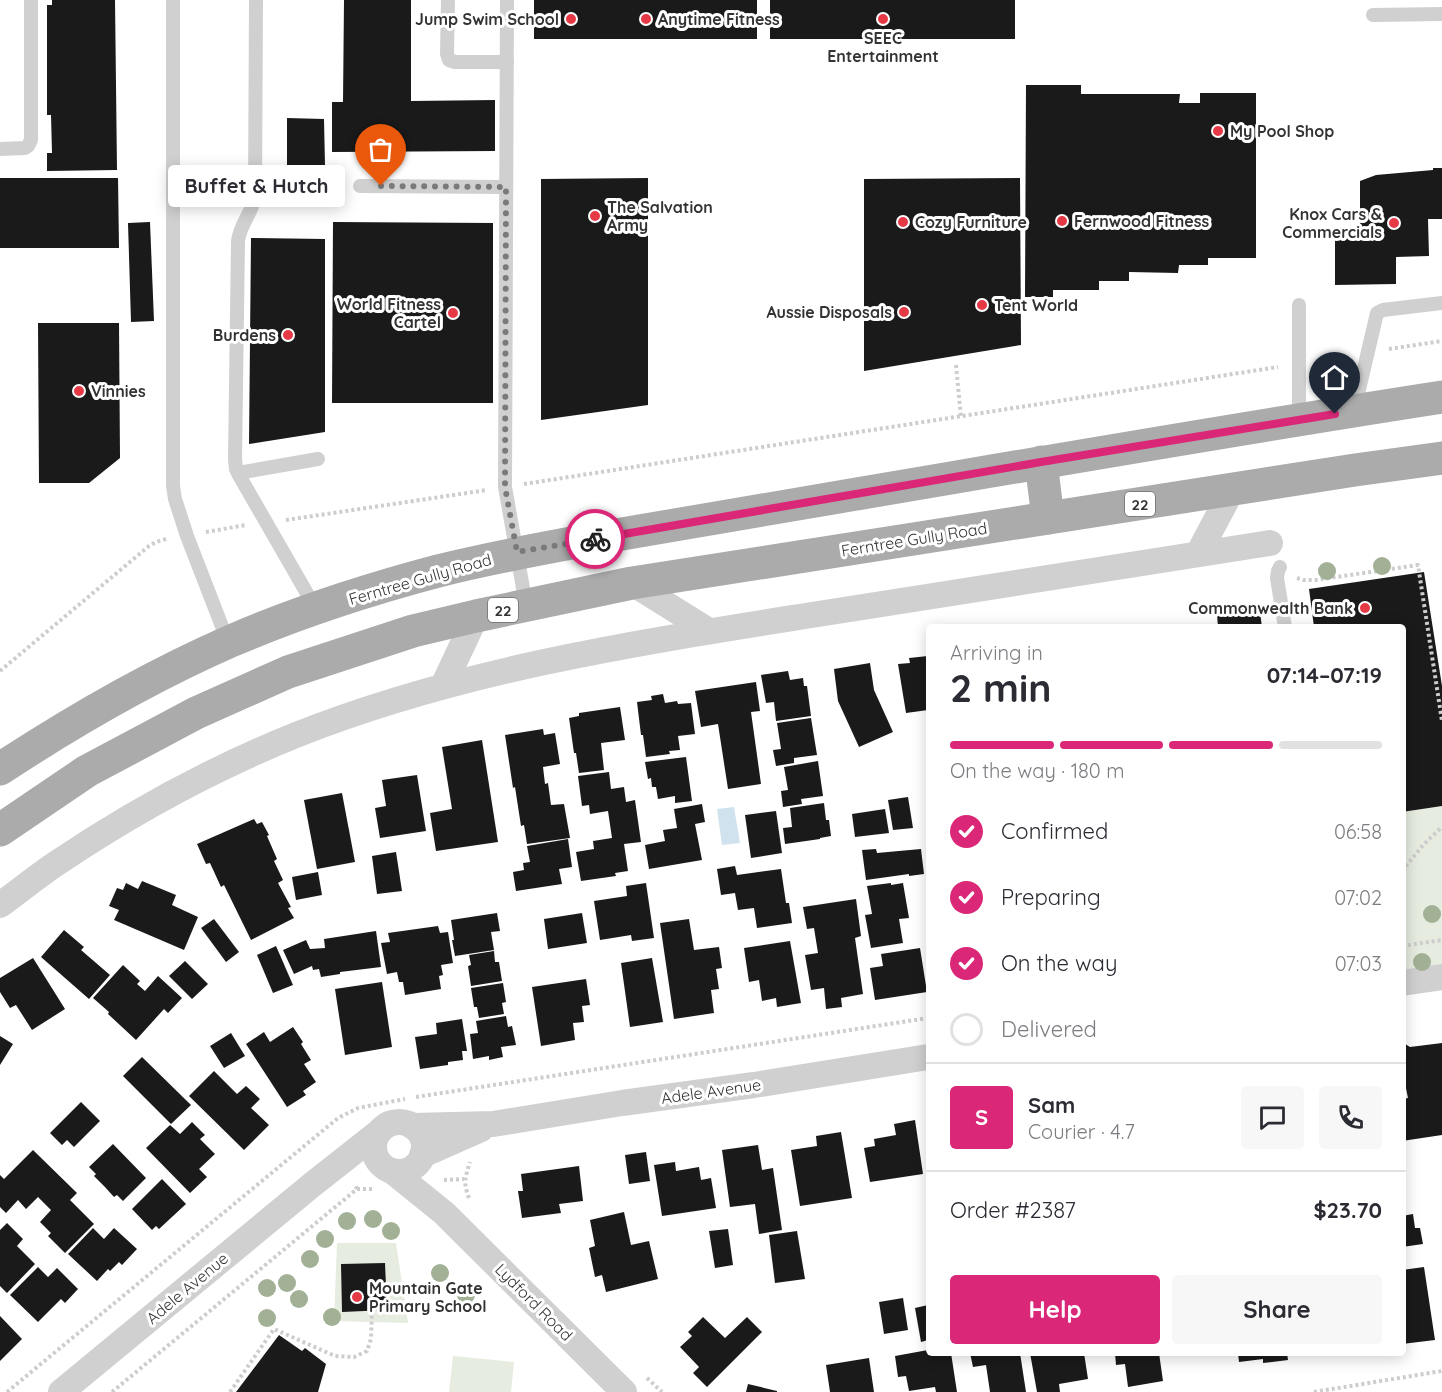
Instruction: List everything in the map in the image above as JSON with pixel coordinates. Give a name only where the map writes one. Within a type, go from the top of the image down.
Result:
[{"type":"main road","name":"Ferntree Gully Road","points":[[0,769],[120,696],[228,642],[358,595],[437,572],[517,552],[1041,462],[1442,397]]},
{"type":"main road","name":"Ferntree Gully Road","points":[[0,830],[87,771],[196,713],[288,672],[413,631],[632,583],[1355,470],[1442,459]]},
{"type":"main road","points":[[1041,462],[1048,518]]},
{"type":"street","points":[[1198,554],[1232,490]]},
{"type":"street","points":[[0,905],[51,867],[99,836],[231,763],[296,735],[362,711],[443,686],[555,660],[709,631],[1270,543]]},
{"type":"street","points":[[632,583],[709,631]]},
{"type":"street","points":[[443,686],[476,616]]},
{"type":"street","points":[[1406,982],[1442,977]]},
{"type":"street","name":"Adele Avenue","points":[[412,1126],[493,1124],[926,1057]]},
{"type":"street","points":[[398,1122],[412,1126],[422,1139],[420,1159],[413,1167],[399,1172],[385,1166],[375,1154],[375,1139],[379,1132],[398,1122]]},
{"type":"street","name":"Adele Avenue","points":[[420,1159],[493,1124]]},
{"type":"street","name":"Adele Avenue","points":[[61,1392],[379,1132]]},
{"type":"street","name":"Lydford Road","points":[[420,1159],[444,1213]]},
{"type":"street","name":"Adele Avenue","points":[[313,1184],[385,1166]]},
{"type":"street","name":"Lydford Road","points":[[385,1166],[444,1213],[624,1392]]},
{"type":"lane","points":[[0,149],[25,148],[31,140],[31,0]]},
{"type":"lane","points":[[173,0],[173,473],[175,499],[228,642]]},
{"type":"lane","points":[[256,0],[255,198],[241,227],[238,241],[235,459],[238,473],[317,609]]},
{"type":"lane","points":[[448,0],[447,54],[449,60],[507,62]]},
{"type":"lane","points":[[507,0],[505,487],[526,605]]},
{"type":"lane","points":[[1373,15],[1442,14]]},
{"type":"lane","points":[[360,186],[506,187]]},
{"type":"lane","points":[[1354,411],[1377,313],[1383,310],[1442,303]]},
{"type":"lane","points":[[1299,305],[1299,419]]},
{"type":"lane","points":[[238,473],[318,459]]},
{"type":"lane","points":[[1284,570],[1278,571],[1277,578],[1285,624]]},
{"type":"path","points":[[956,365],[961,417]]},
{"type":"path","points":[[0,670],[149,546],[163,540],[1285,366]]},
{"type":"path","points":[[1284,570],[1303,580],[1316,580],[1418,565],[1442,721]]},
{"type":"path","points":[[1406,866],[1442,827]]},
{"type":"path","points":[[1406,945],[1442,940]]},
{"type":"path","points":[[112,1392],[357,1189],[349,1179]]},
{"type":"path","points":[[444,1180],[465,1179]]},
{"type":"path","points":[[230,1392],[274,1329],[335,1356],[354,1357],[367,1351],[371,1339],[372,1311]]},
{"type":"path","points":[[1314,1392],[1442,1371]]},
{"type":"shaded area","points":[[1442,806],[1442,977],[1406,983],[1406,812]]},
{"type":"shaded area","points":[[337,1243],[396,1243],[408,1323],[334,1321]]},
{"type":"shaded area","points":[[453,1356],[514,1362],[511,1392],[449,1392]]},
{"type":"water","points":[[734,807],[740,843],[722,845],[717,809]]},
{"type":"building","points":[[52,0],[115,0],[117,170],[47,171],[47,153],[52,153],[51,115],[47,115],[47,5],[52,5]]},
{"type":"building","points":[[344,0],[411,0],[411,101],[495,100],[495,151],[332,152],[332,102],[343,102]]},
{"type":"building","points":[[534,0],[757,0],[757,39],[534,39]]},
{"type":"building","points":[[770,0],[1015,0],[1015,39],[770,39]]},
{"type":"building","points":[[1026,85],[1081,85],[1081,94],[1180,94],[1179,103],[1200,103],[1200,93],[1256,93],[1256,258],[1208,258],[1208,265],[1179,265],[1178,273],[1129,272],[1129,281],[1099,281],[1099,290],[1053,290],[1053,297],[1025,297]]},
{"type":"building","points":[[287,118],[324,119],[325,166],[287,166]]},
{"type":"building","name":"Knox Cars & Commercials","points":[[1433,168],[1442,168],[1442,219],[1428,219],[1429,256],[1396,257],[1396,284],[1335,285],[1335,227],[1360,227],[1360,181],[1376,175],[1433,170]]},
{"type":"building","points":[[0,178],[118,178],[119,248],[0,248]]},
{"type":"building","points":[[648,178],[648,405],[541,420],[541,179]]},
{"type":"building","points":[[1020,178],[1021,345],[864,371],[864,179]]},
{"type":"building","points":[[150,222],[154,321],[131,322],[128,223]]},
{"type":"building","points":[[333,222],[493,223],[493,403],[332,403]]},
{"type":"building","name":"Burdens","points":[[251,238],[325,239],[325,432],[249,444]]},
{"type":"building","name":"Vinnies","points":[[38,323],[119,323],[120,458],[89,483],[39,483]]},
{"type":"building","points":[[1424,572],[1442,686],[1442,806],[1406,811],[1406,624],[1314,624],[1309,589]]},
{"type":"building","points":[[1259,605],[1262,624],[1218,624],[1217,615],[1237,612],[1236,608]]},
{"type":"building","points":[[926,656],[926,710],[906,713],[898,664],[910,663],[909,658]]},
{"type":"building","points":[[870,663],[874,690],[893,732],[859,747],[838,701],[834,669]]},
{"type":"building","points":[[788,671],[790,680],[803,678],[804,686],[807,686],[811,716],[776,721],[774,702],[766,703],[761,675]]},
{"type":"building","points":[[756,682],[760,711],[751,712],[761,784],[728,789],[718,724],[701,727],[695,691]]},
{"type":"building","points":[[663,694],[665,703],[677,701],[678,704],[691,703],[695,734],[678,736],[680,750],[669,751],[670,754],[646,757],[637,702],[652,700],[651,696]]},
{"type":"building","points":[[620,707],[625,740],[601,743],[604,770],[579,773],[569,718],[579,716],[579,713]]},
{"type":"building","points":[[811,718],[817,755],[794,758],[794,763],[776,766],[773,750],[781,749],[777,723]]},
{"type":"building","points":[[543,729],[544,735],[555,733],[560,764],[543,767],[545,784],[548,783],[551,805],[564,804],[570,838],[527,844],[524,825],[521,826],[515,787],[513,788],[505,735]]},
{"type":"building","points":[[482,740],[498,842],[436,851],[430,813],[452,809],[442,747]]},
{"type":"building","points":[[686,757],[692,801],[675,803],[675,796],[658,799],[656,787],[652,787],[651,778],[648,779],[645,762]]},
{"type":"building","points":[[818,761],[823,796],[801,799],[802,804],[783,807],[781,791],[788,790],[784,767]]},
{"type":"building","points":[[609,772],[611,789],[624,787],[626,802],[635,800],[641,842],[624,844],[628,871],[615,873],[616,876],[581,881],[576,852],[594,849],[593,841],[612,838],[608,811],[590,814],[589,805],[582,806],[578,776]]},
{"type":"building","points":[[417,775],[426,831],[380,838],[375,808],[386,806],[382,780]]},
{"type":"building","points":[[342,793],[355,862],[317,869],[304,800]]},
{"type":"building","points":[[908,797],[913,828],[893,830],[888,800]]},
{"type":"building","points":[[824,803],[831,836],[785,844],[783,828],[792,827],[790,808]]},
{"type":"building","points":[[702,804],[705,822],[695,824],[702,860],[649,869],[645,845],[665,841],[663,830],[677,828],[674,809]]},
{"type":"building","points":[[885,809],[889,833],[855,837],[852,814]]},
{"type":"building","points":[[776,811],[782,853],[751,858],[745,815]]},
{"type":"building","points":[[254,819],[257,824],[262,822],[269,835],[267,836],[277,859],[274,861],[283,880],[278,883],[291,907],[288,908],[294,918],[251,940],[224,885],[221,887],[210,863],[206,864],[197,844]]},
{"type":"building","points":[[568,839],[572,867],[559,869],[562,884],[516,891],[513,872],[524,870],[523,863],[530,862],[527,846]]},
{"type":"building","points":[[876,849],[877,853],[921,849],[924,874],[866,880],[862,850]]},
{"type":"building","points":[[396,852],[402,891],[377,894],[372,856]]},
{"type":"building","points":[[735,866],[737,875],[781,869],[786,903],[789,903],[792,923],[757,928],[754,908],[738,910],[735,893],[721,895],[717,869]]},
{"type":"building","points":[[318,872],[322,895],[296,900],[292,877]]},
{"type":"building","points":[[142,881],[176,895],[172,905],[198,917],[184,950],[114,920],[119,910],[109,906],[117,888],[123,890],[126,883],[138,889]]},
{"type":"building","points":[[646,883],[654,938],[632,941],[631,935],[600,940],[594,901],[627,896],[626,886]]},
{"type":"building","points":[[891,883],[891,885],[903,883],[909,918],[899,919],[903,943],[871,948],[865,915],[872,914],[867,886]]},
{"type":"building","points":[[856,899],[861,936],[855,938],[863,994],[841,998],[842,1007],[826,1009],[824,988],[811,990],[805,955],[818,953],[814,928],[807,929],[803,907]]},
{"type":"building","points":[[497,913],[500,931],[491,932],[494,950],[455,956],[451,920]]},
{"type":"building","points":[[582,913],[587,943],[548,949],[544,919]]},
{"type":"building","points":[[214,919],[239,952],[226,962],[201,928]]},
{"type":"building","points":[[689,919],[694,950],[719,947],[722,968],[716,969],[719,989],[711,990],[714,1013],[674,1019],[660,923]]},
{"type":"building","points":[[438,926],[440,933],[448,932],[453,963],[441,965],[443,975],[439,976],[441,989],[405,995],[403,982],[399,982],[397,972],[387,974],[381,943],[390,942],[388,933]]},
{"type":"building","points":[[64,930],[84,947],[81,950],[110,975],[89,999],[41,957]]},
{"type":"building","points":[[376,931],[381,967],[340,972],[340,974],[321,977],[319,969],[313,970],[312,966],[294,974],[283,950],[306,940],[310,949],[325,948],[324,939]]},
{"type":"building","points":[[790,941],[801,1003],[777,1007],[776,998],[762,1001],[759,980],[749,982],[744,948]]},
{"type":"building","points":[[276,946],[293,985],[273,993],[257,955]]},
{"type":"building","points":[[920,948],[926,992],[875,1000],[870,968],[883,966],[881,954]]},
{"type":"building","points":[[494,951],[495,962],[499,962],[502,981],[471,986],[469,955]]},
{"type":"building","points":[[33,958],[65,1009],[32,1030],[16,1005],[10,1008],[0,992],[0,978]]},
{"type":"building","points":[[652,958],[663,1022],[630,1027],[621,963]]},
{"type":"building","points":[[185,961],[208,984],[192,999],[169,976]]},
{"type":"building","points":[[123,965],[140,981],[137,984],[145,991],[158,976],[182,998],[168,1013],[164,1009],[136,1040],[93,998]]},
{"type":"building","points":[[586,979],[590,1005],[582,1006],[584,1022],[573,1023],[575,1040],[541,1046],[532,987]]},
{"type":"building","points":[[382,982],[392,1047],[345,1055],[335,989]]},
{"type":"building","points":[[503,983],[506,1002],[502,1003],[504,1014],[479,1018],[477,1007],[474,1007],[471,988]]},
{"type":"building","points":[[506,1016],[508,1027],[512,1026],[516,1045],[501,1047],[503,1057],[489,1060],[489,1056],[473,1059],[470,1034],[478,1033],[476,1021]]},
{"type":"building","points":[[462,1019],[467,1051],[462,1051],[463,1060],[448,1062],[448,1065],[420,1069],[415,1037],[437,1034],[436,1023]]},
{"type":"building","points":[[293,1027],[311,1060],[304,1064],[316,1082],[303,1091],[306,1095],[287,1107],[246,1044],[264,1032],[270,1042]]},
{"type":"building","points":[[231,1033],[245,1056],[224,1068],[210,1046]]},
{"type":"building","points":[[0,1036],[13,1044],[0,1065]]},
{"type":"building","points":[[1442,1043],[1442,1135],[1406,1140],[1406,1098],[1408,1098],[1406,1044],[1410,1047]]},
{"type":"building","points":[[142,1057],[191,1105],[171,1124],[123,1076]]},
{"type":"building","points":[[214,1071],[237,1094],[246,1086],[260,1099],[251,1108],[269,1125],[244,1150],[189,1096]]},
{"type":"building","points":[[81,1102],[100,1121],[74,1147],[67,1140],[62,1145],[50,1133]]},
{"type":"building","points":[[915,1120],[923,1174],[870,1182],[864,1148],[875,1146],[874,1139],[896,1135],[894,1124]]},
{"type":"building","points":[[192,1122],[205,1135],[200,1139],[215,1154],[199,1169],[207,1177],[190,1193],[146,1148],[170,1125],[180,1134]]},
{"type":"building","points":[[841,1132],[852,1198],[800,1206],[791,1150],[817,1146],[816,1136]]},
{"type":"building","points":[[113,1144],[146,1178],[123,1201],[117,1195],[114,1197],[94,1176],[96,1174],[89,1167]]},
{"type":"building","points":[[758,1145],[762,1170],[773,1168],[782,1230],[759,1234],[755,1204],[730,1207],[722,1150]]},
{"type":"building","points":[[33,1150],[77,1193],[70,1200],[94,1224],[65,1253],[48,1236],[51,1233],[40,1222],[51,1210],[38,1197],[26,1209],[18,1200],[6,1213],[0,1207],[0,1175],[4,1179]]},
{"type":"building","points":[[646,1152],[650,1181],[629,1184],[625,1155]]},
{"type":"building","points":[[675,1162],[676,1171],[699,1167],[701,1180],[711,1178],[716,1208],[662,1216],[654,1165]]},
{"type":"building","points":[[579,1166],[583,1201],[559,1204],[561,1213],[522,1218],[518,1191],[523,1191],[521,1174]]},
{"type":"building","points":[[162,1179],[186,1204],[159,1229],[156,1226],[152,1230],[132,1209]]},
{"type":"building","points":[[624,1212],[631,1245],[649,1241],[658,1279],[606,1292],[602,1275],[595,1277],[589,1248],[595,1246],[590,1220]]},
{"type":"building","points":[[1413,1214],[1415,1228],[1420,1228],[1423,1244],[1406,1246],[1406,1215]]},
{"type":"building","points":[[7,1223],[23,1239],[17,1246],[35,1264],[7,1293],[0,1286],[0,1230]]},
{"type":"building","points":[[93,1228],[104,1239],[114,1228],[137,1249],[122,1265],[119,1262],[110,1271],[108,1269],[97,1281],[68,1254]]},
{"type":"building","points":[[728,1229],[733,1265],[715,1268],[709,1231]]},
{"type":"building","points":[[797,1231],[805,1279],[775,1283],[769,1235]]},
{"type":"building","points":[[385,1263],[387,1310],[342,1312],[341,1264]]},
{"type":"building","points":[[38,1267],[48,1277],[57,1268],[78,1289],[65,1303],[61,1299],[38,1322],[10,1295]]},
{"type":"building","points":[[1424,1267],[1435,1340],[1406,1344],[1406,1269]]},
{"type":"building","points":[[903,1298],[908,1330],[884,1334],[879,1302]]},
{"type":"building","points":[[926,1305],[926,1341],[921,1342],[915,1308]]},
{"type":"building","points":[[0,1316],[22,1339],[0,1361]]},
{"type":"building","points":[[703,1317],[725,1338],[747,1317],[762,1332],[707,1387],[693,1373],[699,1367],[680,1347],[692,1336],[688,1332]]},
{"type":"building","points":[[279,1335],[302,1351],[305,1348],[326,1364],[318,1392],[236,1392]]},
{"type":"building","points":[[926,1350],[926,1356],[951,1356],[957,1392],[936,1392],[935,1387],[909,1391],[906,1376],[898,1377],[895,1356]]},
{"type":"building","points":[[971,1356],[1020,1356],[1026,1392],[990,1392],[986,1365],[973,1367]]},
{"type":"building","points":[[1031,1356],[1084,1356],[1088,1379],[1059,1384],[1060,1392],[1037,1392]]},
{"type":"building","points":[[1115,1356],[1159,1356],[1163,1381],[1128,1387],[1125,1364],[1116,1365]]},
{"type":"building","points":[[1238,1356],[1287,1356],[1288,1360],[1263,1363],[1263,1359],[1239,1362]]},
{"type":"building","points":[[869,1358],[874,1392],[830,1392],[826,1365]]},
{"type":"building","points":[[748,1384],[777,1391],[777,1392],[746,1392]]},
{"type":"way so far","points":[[381,186],[506,187],[505,487],[517,552],[595,539]]},
{"type":"place","name":"Jump Swim School","points":[[571,19]]},
{"type":"place","name":"Anytime Fitness","points":[[646,19]]},
{"type":"place","name":"SEEC Entertainment","points":[[883,19]]},
{"type":"place","name":"My Pool Shop","points":[[1218,131]]},
{"type":"place","name":"Buffet & Hutch","points":[[381,186]]},
{"type":"place","name":"The Salvation Army","points":[[595,216]]},
{"type":"place","name":"Fernwood Fitness","points":[[1062,221]]},
{"type":"place","name":"Cozy Furniture","points":[[903,222]]},
{"type":"place","name":"Knox Cars & Commercials","points":[[1394,223]]},
{"type":"place","name":"Tent World","points":[[982,305]]},
{"type":"place","name":"Aussie Disposals","points":[[904,312]]},
{"type":"place","name":"World Fitness Cartel","points":[[453,313]]},
{"type":"place","name":"Burdens","points":[[288,335]]},
{"type":"place","name":"Vinnies","points":[[79,391]]},
{"type":"place","name":"Commonwealth Bank","points":[[1365,608]]},
{"type":"place","name":"Mountain Gate Primary School","points":[[357,1297]]},
{"type":"route","points":[[595,539],[1335,414]]}]
